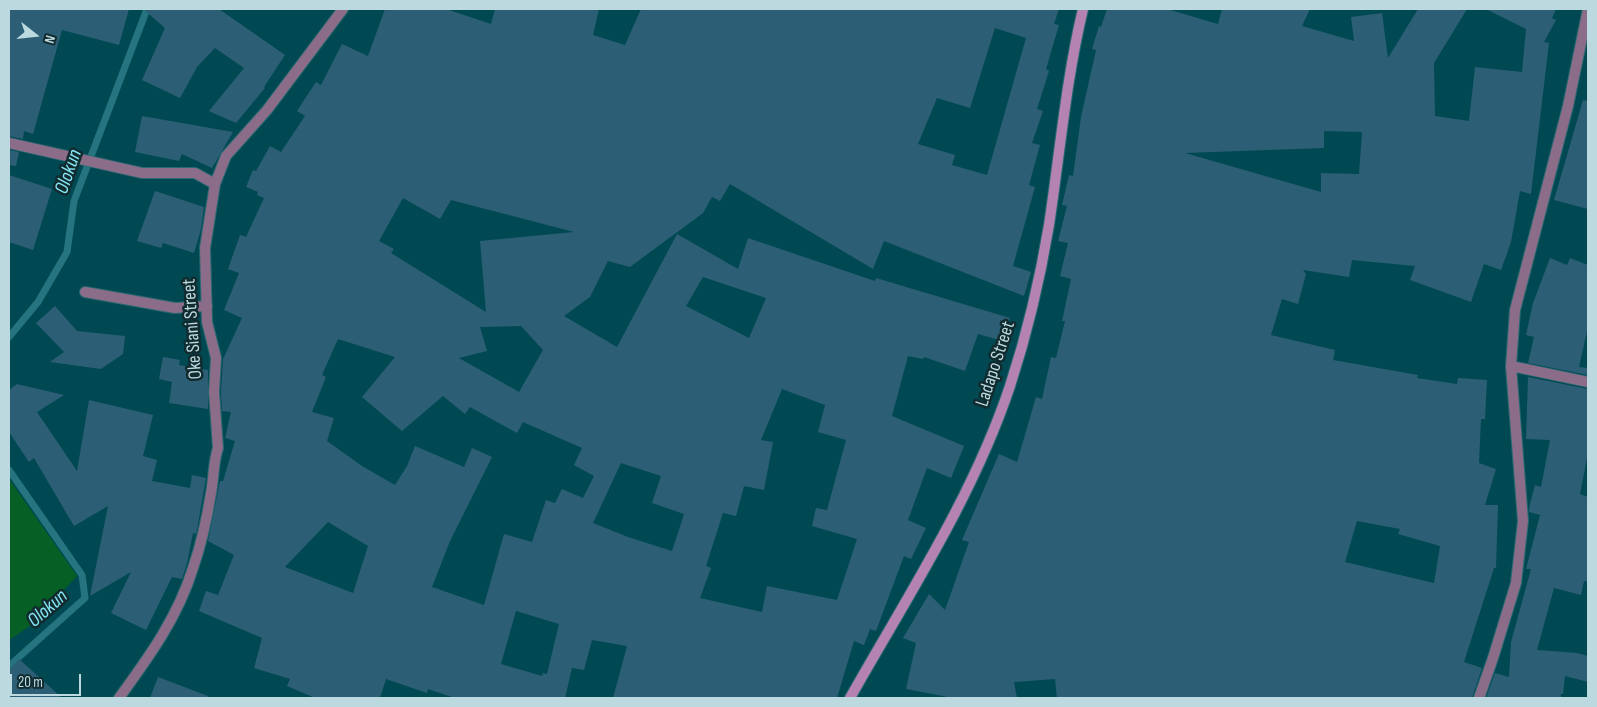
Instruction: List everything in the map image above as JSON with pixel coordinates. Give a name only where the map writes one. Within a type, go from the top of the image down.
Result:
[{"type":"main road","name":"Ladapo Street","points":[[850,698],[975,474],[1010,387],[1032,307],[1048,226],[1072,56],[1082,9]]},
{"type":"street","name":"Oke Siani Street","points":[[120,698],[150,656],[176,612],[193,568],[211,493],[215,456],[218,448],[214,392],[216,358],[207,322],[205,248],[215,184],[226,156],[267,110],[343,9]]},
{"type":"street","points":[[1479,698],[1494,658],[1516,583],[1523,521],[1511,366],[1515,310],[1568,106],[1588,9]]},
{"type":"street","points":[[9,143],[142,173],[195,173],[215,184]]},
{"type":"street","points":[[85,292],[175,308],[207,306]]},
{"type":"street","points":[[1511,366],[1588,382]]},
{"type":"green space","points":[[9,479],[77,576],[33,624],[9,640]]},
{"type":"building","points":[[9,9],[129,9],[119,45],[62,30],[33,134],[24,131],[23,139],[9,136]]},
{"type":"building","points":[[143,9],[219,9],[285,55],[265,88],[236,123],[209,111],[244,68],[215,48],[197,67],[180,98],[142,80],[165,28]]},
{"type":"building","points":[[385,9],[446,9],[491,24],[495,9],[599,9],[593,35],[625,45],[641,9],[1059,9],[1054,24],[1059,25],[1046,69],[1049,71],[1037,109],[1043,111],[1032,143],[1040,145],[1029,185],[1035,187],[1013,266],[1031,272],[1024,296],[884,241],[873,269],[730,184],[720,201],[712,197],[703,213],[630,267],[608,261],[590,297],[564,316],[617,347],[677,234],[738,269],[748,238],[875,281],[876,278],[1010,318],[1003,341],[978,334],[965,371],[924,357],[923,359],[908,356],[892,416],[964,446],[951,478],[927,468],[908,520],[926,528],[911,559],[904,556],[876,631],[870,629],[864,645],[854,641],[837,698],[613,698],[627,646],[592,640],[584,670],[572,668],[565,698],[455,698],[428,689],[427,693],[386,679],[380,698],[315,698],[287,686],[290,679],[254,668],[262,638],[199,611],[206,591],[218,595],[234,555],[208,541],[220,481],[223,481],[235,441],[225,438],[231,412],[222,411],[221,392],[223,359],[242,318],[224,310],[239,273],[228,269],[240,235],[246,237],[264,198],[257,195],[258,192],[246,187],[253,170],[256,171],[270,146],[281,152],[305,116],[297,111],[316,82],[321,85],[342,44],[368,56]],"holes":[[[995,28],[1026,38],[987,175],[952,165],[955,155],[918,144],[937,98],[970,108]],[[403,198],[440,219],[451,200],[574,232],[480,241],[486,312],[391,253],[394,249],[379,241]],[[703,277],[766,298],[749,338],[686,306]],[[521,326],[543,350],[519,392],[459,358],[487,351],[480,327]],[[338,339],[395,357],[362,397],[402,431],[443,396],[465,414],[470,407],[517,433],[523,422],[582,448],[574,465],[594,476],[583,498],[562,489],[555,503],[546,500],[532,542],[504,534],[484,605],[432,587],[450,541],[492,457],[472,448],[464,467],[415,446],[407,466],[395,485],[362,466],[327,441],[334,418],[312,412],[326,377],[322,375]],[[782,389],[825,405],[818,432],[846,440],[827,510],[816,508],[812,526],[857,539],[837,600],[767,586],[762,612],[700,598],[711,568],[706,566],[723,513],[736,516],[744,486],[764,490],[773,442],[761,440]],[[621,463],[661,476],[652,503],[684,514],[672,551],[628,537],[593,523]],[[328,522],[368,546],[353,593],[285,567]],[[516,611],[559,624],[547,674],[543,673],[542,676],[501,664]]]},
{"type":"building","points":[[1107,9],[1167,9],[1218,24],[1222,9],[1310,9],[1302,26],[1354,41],[1351,17],[1382,13],[1388,58],[1418,9],[1467,9],[1434,63],[1435,116],[1469,121],[1475,67],[1522,72],[1526,29],[1486,9],[1556,9],[1552,18],[1556,20],[1544,42],[1549,43],[1531,194],[1520,191],[1511,242],[1501,270],[1484,264],[1471,302],[1410,280],[1415,266],[1352,260],[1349,277],[1303,270],[1306,274],[1298,304],[1282,299],[1271,335],[1335,350],[1333,360],[1418,375],[1417,378],[1457,384],[1458,378],[1487,380],[1485,419],[1481,419],[1479,463],[1496,469],[1485,505],[1498,505],[1496,568],[1494,568],[1464,662],[1482,668],[1472,698],[1057,698],[1055,679],[1014,682],[1017,698],[953,698],[906,689],[916,643],[903,638],[929,594],[945,610],[969,542],[962,540],[999,454],[1017,462],[1036,397],[1042,399],[1051,357],[1056,358],[1065,321],[1062,321],[1071,279],[1060,276],[1068,243],[1058,241],[1067,206],[1062,205],[1069,175],[1073,176],[1081,117],[1096,50],[1092,49],[1099,26],[1101,27]],"holes":[[[1324,131],[1362,132],[1359,174],[1321,173],[1321,192],[1185,153],[1324,148]],[[1357,521],[1400,529],[1398,534],[1440,546],[1434,583],[1345,562]]]},
{"type":"building","points":[[1583,100],[1588,101],[1588,209],[1554,200]]},
{"type":"building","points":[[142,116],[233,132],[212,168],[182,154],[179,161],[135,152]]},
{"type":"building","points":[[9,150],[19,152],[16,166],[9,165]]},
{"type":"building","points":[[9,175],[52,189],[33,250],[9,242]]},
{"type":"building","points":[[155,191],[204,207],[201,229],[194,253],[163,243],[161,248],[137,241]]},
{"type":"building","points":[[1550,258],[1567,265],[1570,258],[1588,265],[1588,327],[1579,367],[1588,368],[1588,375],[1528,363],[1534,337],[1526,335],[1533,303]]},
{"type":"building","points":[[55,306],[77,331],[125,336],[123,354],[101,369],[50,362],[64,352],[36,323]]},
{"type":"building","points":[[163,357],[180,360],[179,365],[208,370],[208,409],[169,403],[172,382],[159,379]]},
{"type":"building","points":[[1528,377],[1588,389],[1588,453],[1580,494],[1588,497],[1588,582],[1584,581],[1581,595],[1554,588],[1537,650],[1577,653],[1588,656],[1588,682],[1565,676],[1563,694],[1559,694],[1561,698],[1486,698],[1495,673],[1509,677],[1511,642],[1531,569],[1526,569],[1540,515],[1529,512],[1529,508],[1535,485],[1541,487],[1550,440],[1526,439]]},
{"type":"building","points":[[17,384],[64,395],[37,412],[77,471],[89,400],[153,415],[143,456],[157,460],[152,481],[190,488],[192,475],[206,478],[197,530],[196,534],[193,533],[182,579],[172,577],[146,630],[111,613],[131,572],[90,596],[108,506],[74,526],[34,458],[29,462],[9,432],[9,390]]},
{"type":"building","points":[[19,659],[62,698],[9,698],[9,670]]},
{"type":"building","points":[[158,677],[208,696],[208,698],[150,698]]},
{"type":"waterway","name":"Olokun","points":[[9,337],[38,302],[67,252],[74,201],[147,9]]},
{"type":"waterway","name":"Olokun","points":[[9,470],[82,575],[85,598],[9,666]]}]
